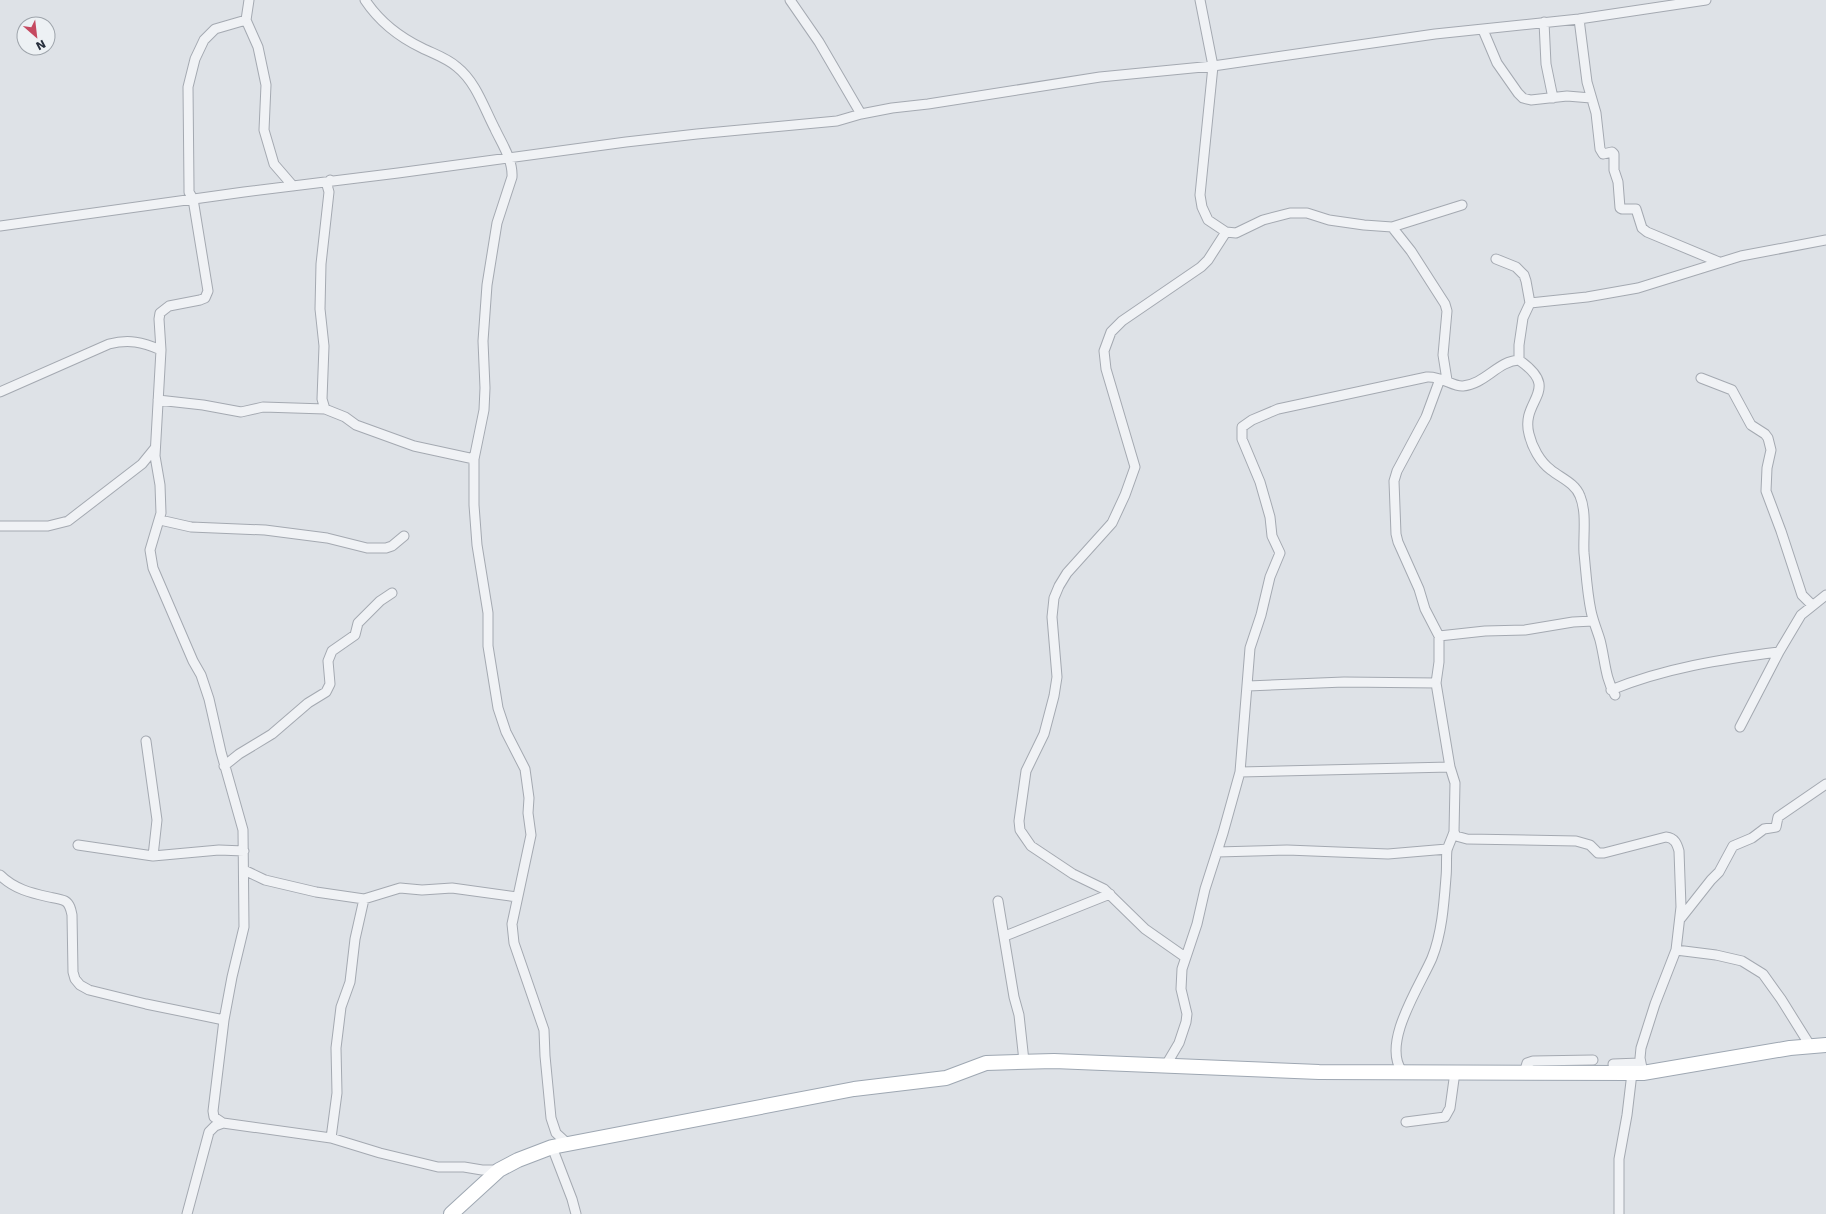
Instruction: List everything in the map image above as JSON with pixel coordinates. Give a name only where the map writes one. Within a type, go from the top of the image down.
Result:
[{"type":"main road","points":[[451,1214],[499,1170],[518,1160],[552,1147],[854,1089],[946,1078],[986,1063],[1024,1061],[1319,1072],[1524,1073],[1638,1070],[1826,1045]]},
{"type":"street","points":[[249,0],[246,20],[256,42],[266,85],[264,130],[274,164],[293,186]]},
{"type":"street","points":[[365,0],[375,13],[402,38],[450,61],[458,67],[473,85],[512,169],[512,177],[497,223],[486,297],[483,341],[485,388],[484,410],[474,459],[474,505],[477,545],[488,613],[488,646],[490,665],[498,708],[506,732],[524,769],[528,786],[528,813],[531,835],[512,924],[514,943],[544,1030],[551,1118],[556,1133],[568,1144]]},
{"type":"street","points":[[790,0],[819,42],[861,114]]},
{"type":"street","points":[[1200,0],[1213,66],[1200,195],[1204,213],[1208,220],[1226,232],[1236,234],[1272,217],[1300,213],[1314,214],[1329,220],[1345,223],[1392,226],[1462,205]]},
{"type":"street","points":[[0,226],[330,180],[398,173],[697,134],[838,121],[861,114],[1100,77],[1213,66],[1341,46],[1579,19],[1706,0]]},
{"type":"street","points":[[1579,19],[1587,82],[1596,113],[1600,152],[1603,154],[1612,152],[1614,154],[1614,170],[1618,182],[1620,208],[1636,209],[1642,228],[1647,232],[1719,262]]},
{"type":"street","points":[[246,20],[214,29],[204,40],[195,59],[188,87],[189,192],[194,199],[205,269],[207,295],[200,300],[169,306],[160,313],[161,350],[155,456],[161,501],[160,520],[150,550],[153,568],[205,686],[214,717],[224,766],[240,817],[244,851],[244,927],[224,1020],[213,1111],[214,1117],[223,1123],[332,1138],[380,1153],[438,1167],[464,1167],[482,1170],[499,1170]]},
{"type":"street","points":[[1544,22],[1546,64],[1553,98]]},
{"type":"street","points":[[1483,30],[1496,64],[1521,97],[1531,100],[1567,96],[1591,98]]},
{"type":"street","points":[[325,409],[322,399],[324,346],[320,309],[321,264],[329,192],[327,185],[330,180]]},
{"type":"street","points":[[1392,226],[1416,258],[1445,304],[1447,311],[1443,360],[1444,379],[1420,430],[1397,471],[1394,481],[1398,542],[1419,590],[1424,609],[1438,636],[1439,662],[1436,683],[1450,767],[1455,783],[1454,832],[1448,849],[1445,890],[1438,939],[1432,957],[1410,1000],[1398,1033],[1396,1056],[1398,1066],[1402,1071],[1410,1072]]},
{"type":"street","points":[[1185,957],[1145,929],[1110,894],[1096,884],[1073,874],[1031,846],[1020,830],[1019,821],[1026,771],[1044,734],[1054,696],[1057,677],[1052,618],[1054,598],[1067,573],[1112,523],[1120,509],[1135,467],[1106,369],[1104,351],[1105,344],[1111,332],[1122,321],[1202,268],[1226,232]]},
{"type":"street","points":[[1530,303],[1587,297],[1638,288],[1741,256],[1826,240]]},
{"type":"street","points":[[1496,259],[1516,267],[1526,281],[1530,303],[1523,318],[1519,345],[1519,360]]},
{"type":"street","points":[[0,392],[109,344],[120,342],[138,342],[161,350]]},
{"type":"street","points":[[1166,1066],[1179,1043],[1186,1022],[1187,1014],[1182,998],[1180,980],[1185,957],[1197,924],[1205,889],[1240,772],[1250,648],[1261,615],[1270,577],[1280,553],[1272,536],[1270,517],[1260,482],[1242,439],[1242,427],[1252,420],[1290,406],[1427,376],[1444,379],[1458,386],[1468,385],[1474,383],[1511,360],[1519,360],[1531,368],[1539,379],[1539,393],[1527,424],[1533,445],[1543,462],[1553,472],[1574,487],[1581,500],[1588,594],[1593,621],[1600,640],[1605,669],[1613,693],[1632,681],[1687,666],[1779,652]]},
{"type":"street","points":[[1701,378],[1732,390],[1751,424],[1768,438],[1771,450],[1767,468],[1766,491],[1802,595],[1812,605]]},
{"type":"street","points":[[158,400],[203,405],[241,412],[263,407],[325,409],[345,417],[356,425],[414,446],[474,459]]},
{"type":"street","points":[[0,526],[48,526],[68,521],[142,464],[156,447]]},
{"type":"street","points":[[160,520],[191,527],[257,530],[327,538],[367,548],[386,548],[392,546],[404,536]]},
{"type":"street","points":[[224,766],[239,754],[272,734],[308,703],[326,692],[330,684],[328,660],[332,651],[355,635],[358,623],[380,601],[392,593]]},
{"type":"street","points":[[1740,727],[1779,652],[1801,615],[1826,595]]},
{"type":"street","points":[[1438,636],[1485,631],[1525,630],[1573,622],[1593,621]]},
{"type":"street","points":[[1248,686],[1344,682],[1436,683]]},
{"type":"street","points":[[146,741],[157,820],[153,856]]},
{"type":"street","points":[[1240,772],[1450,767]]},
{"type":"street","points":[[1681,918],[1719,872],[1733,846],[1752,838],[1764,829],[1776,827],[1778,817],[1826,784]]},
{"type":"street","points":[[1454,832],[1456,836],[1467,839],[1576,841],[1590,845],[1598,853],[1604,853],[1660,838],[1672,838],[1676,842],[1679,851],[1681,918],[1676,950],[1655,1004],[1641,1048],[1638,1070],[1619,1159],[1619,1214]]},
{"type":"street","points":[[78,845],[153,856],[219,850],[244,851]]},
{"type":"street","points":[[1217,852],[1287,850],[1388,854],[1448,849]]},
{"type":"street","points":[[244,870],[265,880],[316,892],[364,899],[400,888],[422,890],[452,888],[517,897]]},
{"type":"street","points":[[0,875],[6,882],[17,888],[30,893],[65,901],[69,906],[72,915],[73,972],[75,979],[80,985],[89,990],[146,1004],[224,1020]]},
{"type":"street","points":[[1005,936],[1110,894]]},
{"type":"street","points":[[332,1138],[336,1093],[336,1048],[341,1007],[350,982],[355,940],[364,899]]},
{"type":"street","points":[[998,901],[1014,997],[1019,1015],[1024,1061]]},
{"type":"street","points":[[1676,950],[1716,955],[1742,961],[1763,974],[1781,999],[1810,1047]]},
{"type":"street","points":[[1524,1073],[1527,1063],[1533,1061],[1593,1060]]},
{"type":"street","points":[[1612,1064],[1638,1070]]},
{"type":"street","points":[[1406,1122],[1445,1117],[1450,1108],[1455,1072]]},
{"type":"street","points":[[187,1214],[209,1132],[215,1126],[223,1123]]},
{"type":"street","points":[[552,1147],[572,1198],[576,1214]]}]
